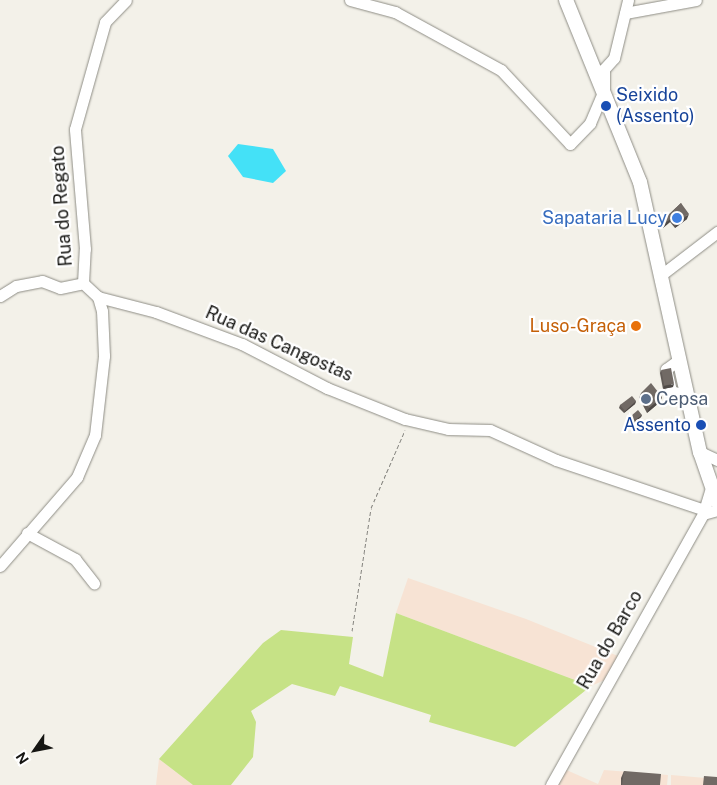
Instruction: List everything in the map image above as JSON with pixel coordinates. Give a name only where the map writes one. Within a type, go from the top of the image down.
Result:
[{"type":"main road","points":[[566,0],[640,182],[700,452],[714,496]]},
{"type":"street","name":"Rua do Regato","points":[[98,297],[83,283],[85,249],[75,129],[104,22],[126,0]]},
{"type":"street","points":[[350,0],[395,12],[501,70],[534,101],[567,143],[590,123],[604,90],[604,69],[614,58],[628,0]]},
{"type":"street","points":[[626,13],[696,0]]},
{"type":"street","points":[[661,275],[717,232]]},
{"type":"street","points":[[0,296],[16,286],[42,281],[60,288],[83,283]]},
{"type":"street","points":[[0,566],[77,478],[95,435],[104,356],[98,297]]},
{"type":"street","name":"Rua das Cangostas","points":[[98,297],[156,312],[242,344],[327,388],[410,420],[448,429],[490,430],[556,460],[703,512]]},
{"type":"street","points":[[700,452],[717,460]]},
{"type":"street","name":"Rua do Barco","points":[[551,785],[703,512],[714,496]]},
{"type":"street","points":[[703,512],[717,510]]},
{"type":"street","points":[[27,533],[75,559],[94,583]]},
{"type":"path","points":[[352,631],[370,508],[410,420]]},
{"type":"shaded area","points":[[408,578],[526,619],[618,656],[605,680],[591,686],[396,613]]},
{"type":"shaded area","points":[[159,759],[193,785],[156,785]]},
{"type":"shaded area","points":[[562,768],[598,784],[604,770],[668,775],[667,785],[556,785]]},
{"type":"shaded area","points":[[671,775],[717,779],[717,785],[671,785]]},
{"type":"green space","points":[[396,613],[591,686],[515,747],[429,722],[431,715],[340,686],[335,696],[292,684],[251,711],[256,722],[253,757],[231,785],[193,785],[159,759],[263,643],[281,630],[353,637],[349,664],[383,677]]},
{"type":"water","points":[[238,144],[273,149],[286,171],[273,183],[243,177],[228,156]]},
{"type":"building","points":[[681,203],[689,214],[677,223],[672,218],[665,223],[663,220]]},
{"type":"building","points":[[671,368],[674,384],[664,386],[661,370]]},
{"type":"building","points":[[651,383],[662,397],[649,408],[641,393]]},
{"type":"building","points":[[632,396],[636,401],[625,411],[620,405]]},
{"type":"building","points":[[638,410],[642,415],[635,420],[631,416]]},
{"type":"building","points":[[624,771],[661,774],[660,785],[622,785]]},
{"type":"building","points":[[704,776],[717,777],[717,785],[703,785]]},
{"type":"place","name":"Seixido (Assento)","points":[[606,106]]},
{"type":"place","name":"Sapataria Lucy","points":[[677,218]]},
{"type":"place","name":"Luso-Graça","points":[[636,326]]},
{"type":"place","name":"Cepsa","points":[[646,399]]},
{"type":"place","name":"Assento","points":[[701,425]]}]
